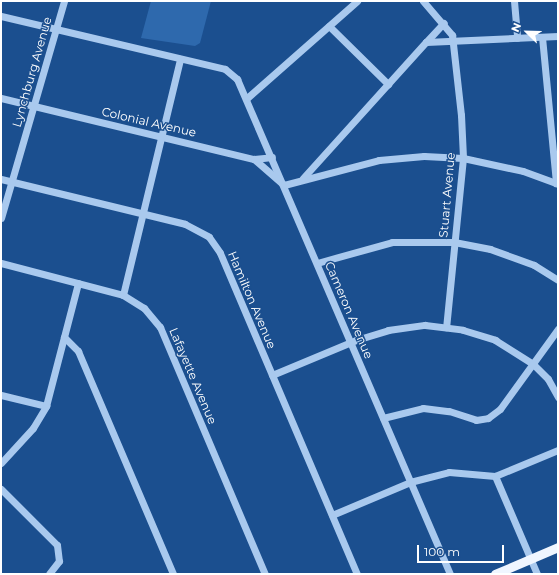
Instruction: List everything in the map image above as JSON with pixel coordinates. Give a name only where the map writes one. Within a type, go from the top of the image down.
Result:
[{"type":"main road","points":[[495,574],[558,547]]},
{"type":"street","name":"Lynchburg Avenue","points":[[1,218],[64,1]]},
{"type":"street","points":[[247,98],[357,1]]},
{"type":"street","points":[[423,1],[444,23],[454,41]]},
{"type":"street","points":[[514,1],[517,38]]},
{"type":"street","name":"Cameron Avenue","points":[[1,16],[215,67],[234,75],[247,98],[450,574]]},
{"type":"street","points":[[303,178],[444,23]]},
{"type":"street","points":[[329,26],[388,84]]},
{"type":"street","points":[[426,42],[558,36]]},
{"type":"street","points":[[284,185],[303,178],[378,160],[424,156],[463,158],[523,171],[557,184],[542,37]]},
{"type":"street","name":"Stuart Avenue","points":[[446,327],[463,158],[454,41]]},
{"type":"street","points":[[123,295],[180,59]]},
{"type":"street","name":"Colonial Avenue","points":[[1,98],[254,159],[284,185]]},
{"type":"street","points":[[254,159],[272,157]]},
{"type":"street","name":"Hamilton Avenue","points":[[1,179],[192,227],[215,244],[357,574]]},
{"type":"street","points":[[317,263],[392,242],[454,242],[490,249],[534,265],[558,280]]},
{"type":"street","name":"Lafayette Avenue","points":[[1,263],[123,295],[144,308],[160,327],[265,574]]},
{"type":"street","points":[[1,463],[34,428],[46,406],[78,282]]},
{"type":"street","points":[[272,375],[351,342],[406,327],[446,327],[480,334],[533,364],[548,379],[558,397]]},
{"type":"street","points":[[383,418],[423,408],[449,411],[476,420],[488,418],[500,409],[558,329]]},
{"type":"street","points":[[64,337],[78,351],[173,574]]},
{"type":"street","points":[[1,394],[46,406]]},
{"type":"street","points":[[332,515],[410,482],[449,472],[495,476],[558,450]]},
{"type":"street","points":[[495,476],[537,574]]},
{"type":"street","points":[[1,489],[57,545],[59,561],[49,574]]},
{"type":"shaded area","points":[[151,1],[211,1],[200,43],[195,46],[141,38]]}]
